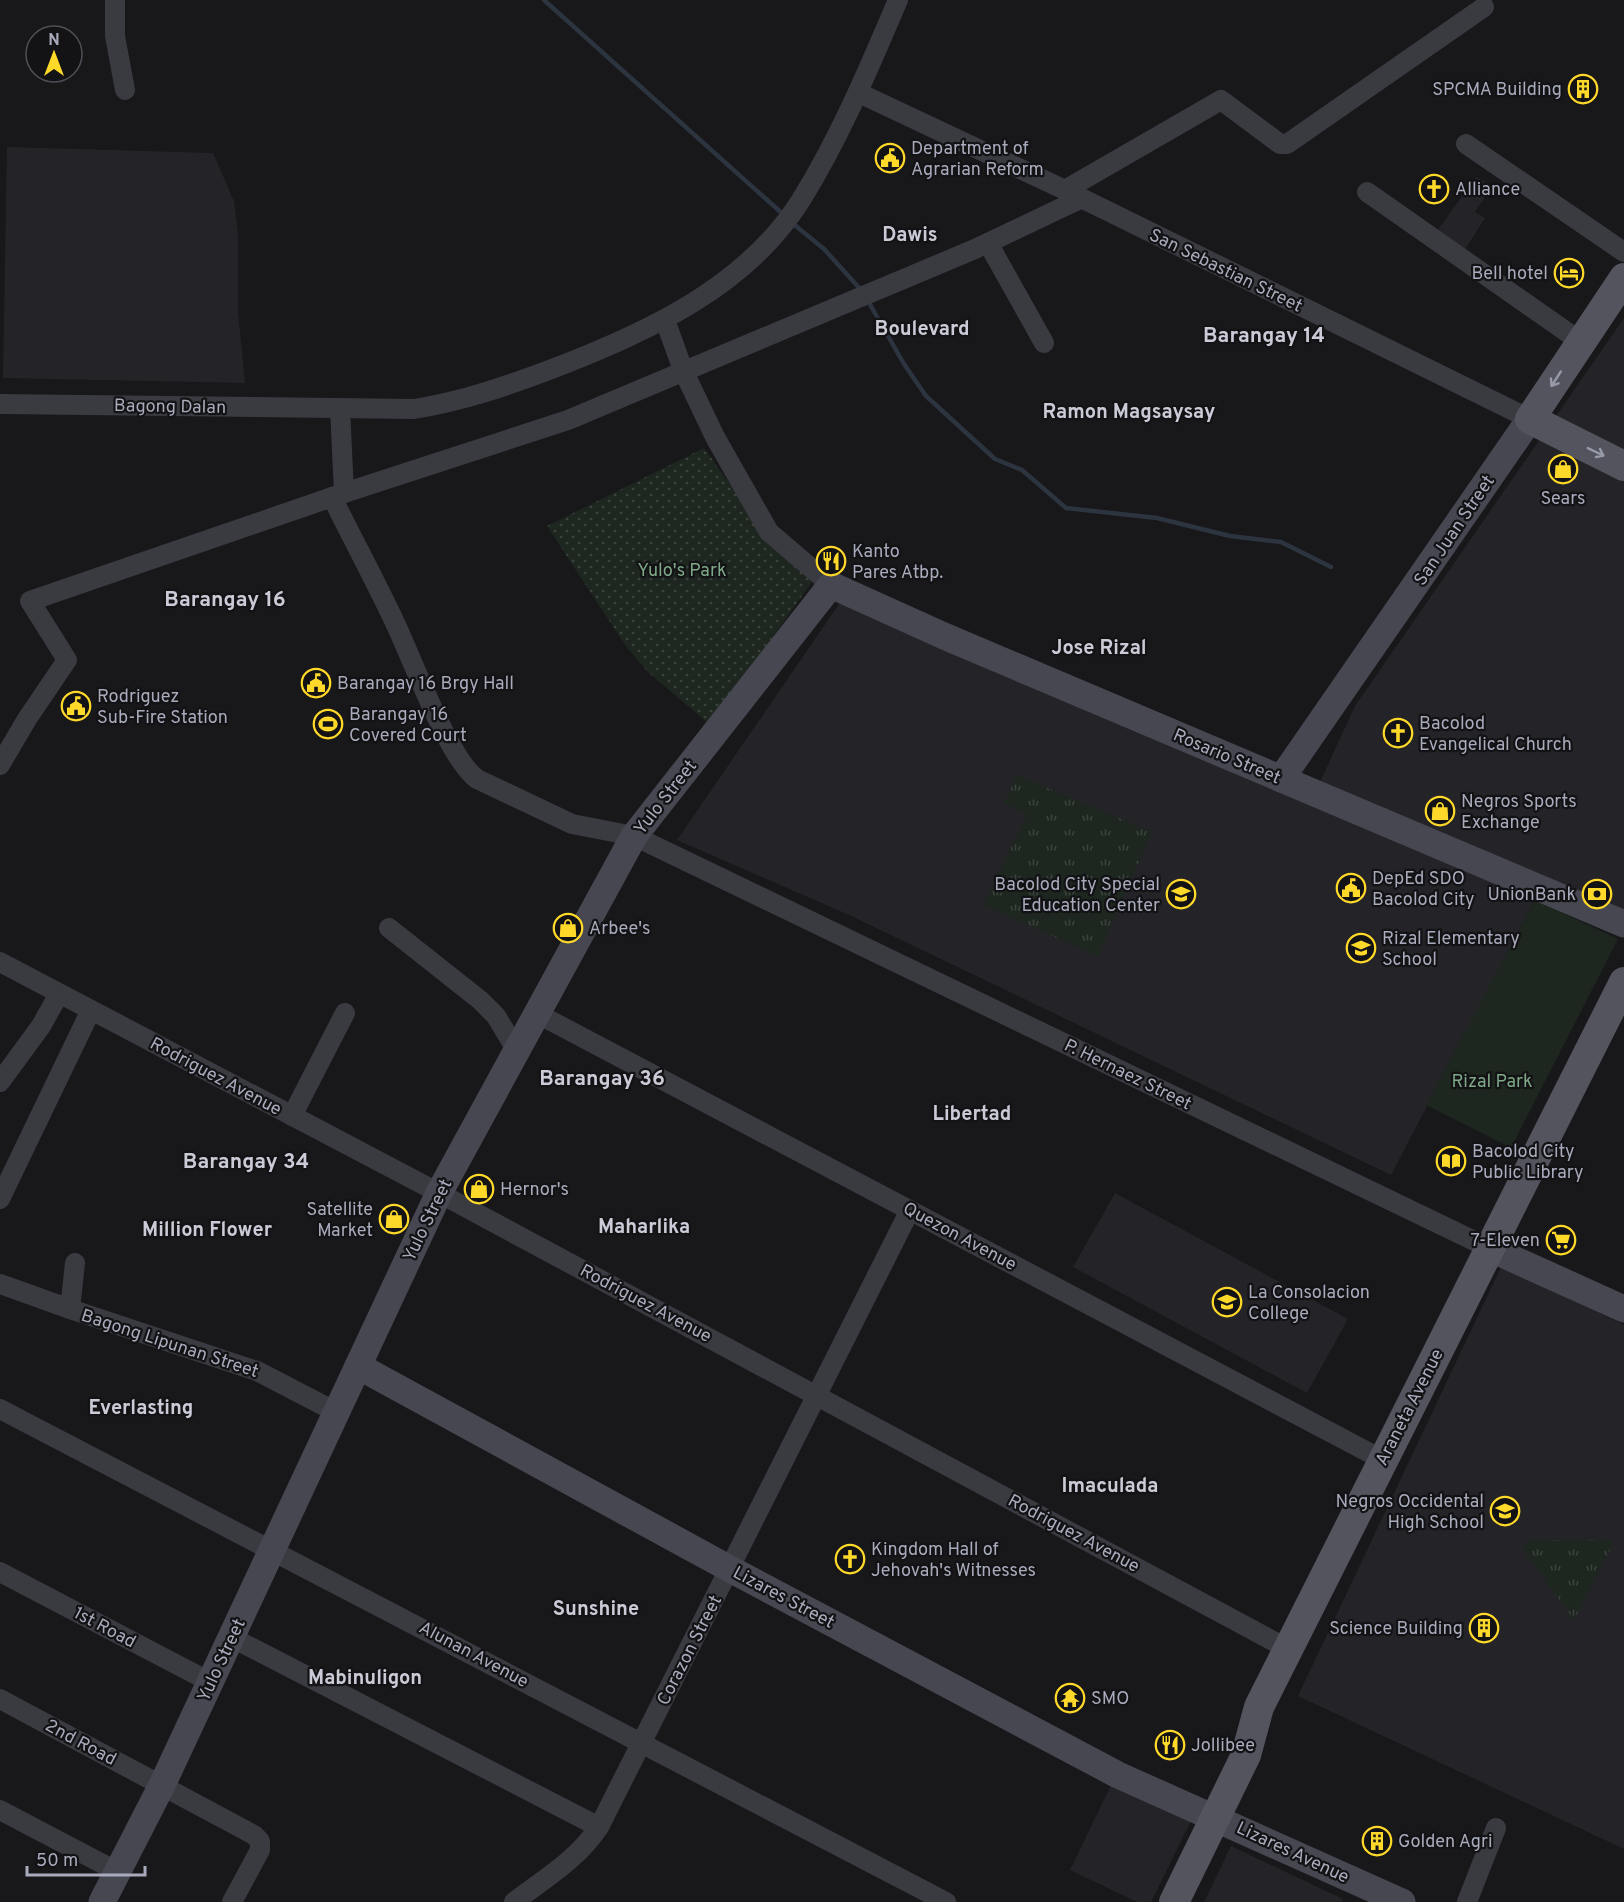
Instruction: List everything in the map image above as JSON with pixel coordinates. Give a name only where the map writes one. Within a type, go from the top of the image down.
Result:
[{"type":"main road","name":"San Juan Street","points":[[1530,419],[1624,278]]},
{"type":"main road","name":"San Sebastian Street","points":[[1530,419],[1624,466]]},
{"type":"main road","name":"Araneta Avenue","points":[[1174,1902],[1246,1755],[1259,1707],[1624,982]]},
{"type":"street","points":[[116,0],[115,36],[124,90]]},
{"type":"street","name":"Bagong Dalan","points":[[0,404],[414,409],[477,396],[594,352],[665,320],[721,283],[750,260],[772,237],[800,201],[859,93],[898,0]]},
{"type":"street","points":[[0,765],[27,719],[67,660],[30,601],[338,495],[568,420],[988,243],[1072,194],[1221,100],[1280,144],[1287,144],[1484,8]]},
{"type":"street","name":"San Sebastian Street","points":[[859,93],[1072,194],[1530,419]]},
{"type":"street","points":[[1466,144],[1624,252]]},
{"type":"street","points":[[1367,192],[1581,342]]},
{"type":"street","points":[[988,243],[1044,343]]},
{"type":"street","points":[[665,320],[683,370],[715,437],[769,532],[831,585]]},
{"type":"street","points":[[338,495],[340,408]]},
{"type":"street","name":"San Juan Street","points":[[1281,779],[1530,419]]},
{"type":"street","name":"P. Hernaez Street","points":[[338,495],[456,753],[469,773],[508,796],[572,824],[634,836],[1489,1248],[1624,1309]]},
{"type":"street","name":"Rosario Street","points":[[831,585],[924,628],[1624,924]]},
{"type":"street","name":"Yulo Street","points":[[102,1902],[162,1785],[439,1193],[536,1013],[634,836],[831,585]]},
{"type":"street","points":[[389,928],[480,1000],[496,1016],[517,1051]]},
{"type":"street","name":"Rodriguez Avenue","points":[[0,962],[439,1193],[1288,1648]]},
{"type":"street","points":[[0,1082],[40,1026],[59,994]]},
{"type":"street","points":[[0,1199],[91,1010]]},
{"type":"street","points":[[292,1116],[345,1013]]},
{"type":"street","name":"Quezon Avenue","points":[[536,1013],[1383,1460]]},
{"type":"street","name":"Corazon Street","points":[[513,1902],[588,1844],[599,1827],[909,1210]]},
{"type":"street","points":[[70,1310],[75,1263]]},
{"type":"street","name":"Bagong Lipunan Street","points":[[0,1284],[70,1310],[257,1371],[336,1412]]},
{"type":"street","name":"Lizares Street","points":[[358,1366],[730,1569],[1118,1774],[1216,1817]]},
{"type":"street","name":"Alunan Avenue","points":[[0,1409],[946,1902]]},
{"type":"street","name":"1st Road","points":[[0,1572],[210,1682]]},
{"type":"street","points":[[231,1637],[599,1827]]},
{"type":"street","name":"2nd Road","points":[[0,1699],[254,1834],[260,1841],[260,1850],[232,1902]]},
{"type":"street","points":[[0,1810],[118,1872]]},
{"type":"street","name":"Lizares Avenue","points":[[1216,1817],[1402,1902]]},
{"type":"street","points":[[1467,1902],[1496,1828]]},
{"type":"shaded area","points":[[7,147],[213,153],[234,201],[238,234],[238,312],[245,383],[3,378]]},
{"type":"shaded area","points":[[1476,177],[1492,186],[1475,212],[1485,218],[1464,251],[1437,231]]},
{"type":"shaded area","points":[[1624,318],[1624,915],[1320,782],[1355,706]]},
{"type":"shaded area","points":[[841,601],[1535,900],[1391,1175],[849,915],[677,840]]},
{"type":"shaded area","name":"La Consolacion College","points":[[1115,1193],[1348,1319],[1307,1393],[1073,1267]]},
{"type":"shaded area","name":"Negros Occidental High School","points":[[1502,1265],[1624,1325],[1624,1849],[1298,1696]]},
{"type":"shaded area","points":[[1112,1783],[1191,1821],[1151,1902],[1137,1902],[1070,1870]]},
{"type":"shaded area","points":[[1231,1846],[1343,1899],[1342,1902],[1204,1902]]},
{"type":"green space","name":"Yulo's Park","points":[[704,448],[767,536],[814,579],[710,725],[648,672],[625,645],[547,526]]},
{"type":"green space","points":[[1017,775],[1152,832],[1098,956],[983,905],[1027,815],[1004,803]]},
{"type":"green space","name":"Rizal Park","points":[[1535,900],[1618,939],[1511,1148],[1426,1105]]},
{"type":"green space","points":[[1612,1540],[1613,1544],[1574,1620],[1523,1550],[1528,1541]]},
{"type":"waterway","points":[[544,0],[785,216]]},
{"type":"waterway","points":[[791,222],[824,249],[862,291]]},
{"type":"waterway","points":[[868,301],[904,364],[926,396],[995,459],[1022,470],[1066,508],[1157,518],[1230,536],[1281,542],[1331,567]]},
{"type":"place","name":"SPCMA Building","points":[[1583,89]]},
{"type":"place","name":"Department of Agrarian Reform","points":[[890,158]]},
{"type":"place","name":"Alliance","points":[[1434,189]]},
{"type":"place","name":"Bell hotel","points":[[1569,273]]},
{"type":"place","name":"Sears","points":[[1563,469]]},
{"type":"place","name":"Kanto Pares Atbp.","points":[[831,561]]},
{"type":"place","name":"Barangay 16 Brgy Hall","points":[[316,683]]},
{"type":"place","name":"Rodriguez Sub-Fire Station","points":[[76,706]]},
{"type":"place","name":"Barangay 16 Covered Court","points":[[328,724]]},
{"type":"place","name":"Bacolod Evangelical Church","points":[[1398,733]]},
{"type":"place","name":"Negros Sports Exchange","points":[[1440,811]]},
{"type":"place","name":"DepEd SDO Bacolod City","points":[[1351,888]]},
{"type":"place","name":"Bacolod City Special Education Center","points":[[1181,894]]},
{"type":"place","name":"UnionBank","points":[[1597,894]]},
{"type":"place","name":"Arbee's","points":[[568,928]]},
{"type":"place","name":"Rizal Elementary School","points":[[1361,948]]},
{"type":"place","name":"Bacolod City Public Library","points":[[1451,1161]]},
{"type":"place","name":"Hernor's","points":[[479,1189]]},
{"type":"place","name":"Satellite Market","points":[[394,1219]]},
{"type":"place","name":"7-Eleven","points":[[1561,1240]]},
{"type":"place","name":"La Consolacion College","points":[[1227,1302]]},
{"type":"place","name":"Negros Occidental High School","points":[[1505,1511]]},
{"type":"place","name":"Kingdom Hall of Jehovah's Witnesses","points":[[850,1559]]},
{"type":"place","name":"Science Building","points":[[1484,1628]]},
{"type":"place","name":"SMO","points":[[1070,1698]]},
{"type":"place","name":"Jollibee","points":[[1170,1745]]},
{"type":"place","name":"Golden Agri","points":[[1377,1841]]},
{"type":"district","name":"Dawis","points":[[910,234]]},
{"type":"district","name":"Boulevard","points":[[922,328]]},
{"type":"district","name":"Barangay 14","points":[[1264,335]]},
{"type":"district","name":"Ramon Magsaysay","points":[[1129,411]]},
{"type":"district","name":"Barangay 16","points":[[225,599]]},
{"type":"district","name":"Jose Rizal","points":[[1099,647]]},
{"type":"district","name":"Barangay 36","points":[[602,1078]]},
{"type":"district","name":"Libertad","points":[[972,1113]]},
{"type":"district","name":"Barangay 34","points":[[246,1161]]},
{"type":"district","name":"Maharlika","points":[[644,1226]]},
{"type":"district","name":"Million Flower","points":[[207,1229]]},
{"type":"district","name":"Everlasting","points":[[141,1407]]},
{"type":"district","name":"Imaculada","points":[[1110,1485]]},
{"type":"district","name":"Sunshine","points":[[596,1608]]},
{"type":"district","name":"Mabinuligon","points":[[365,1677]]}]
